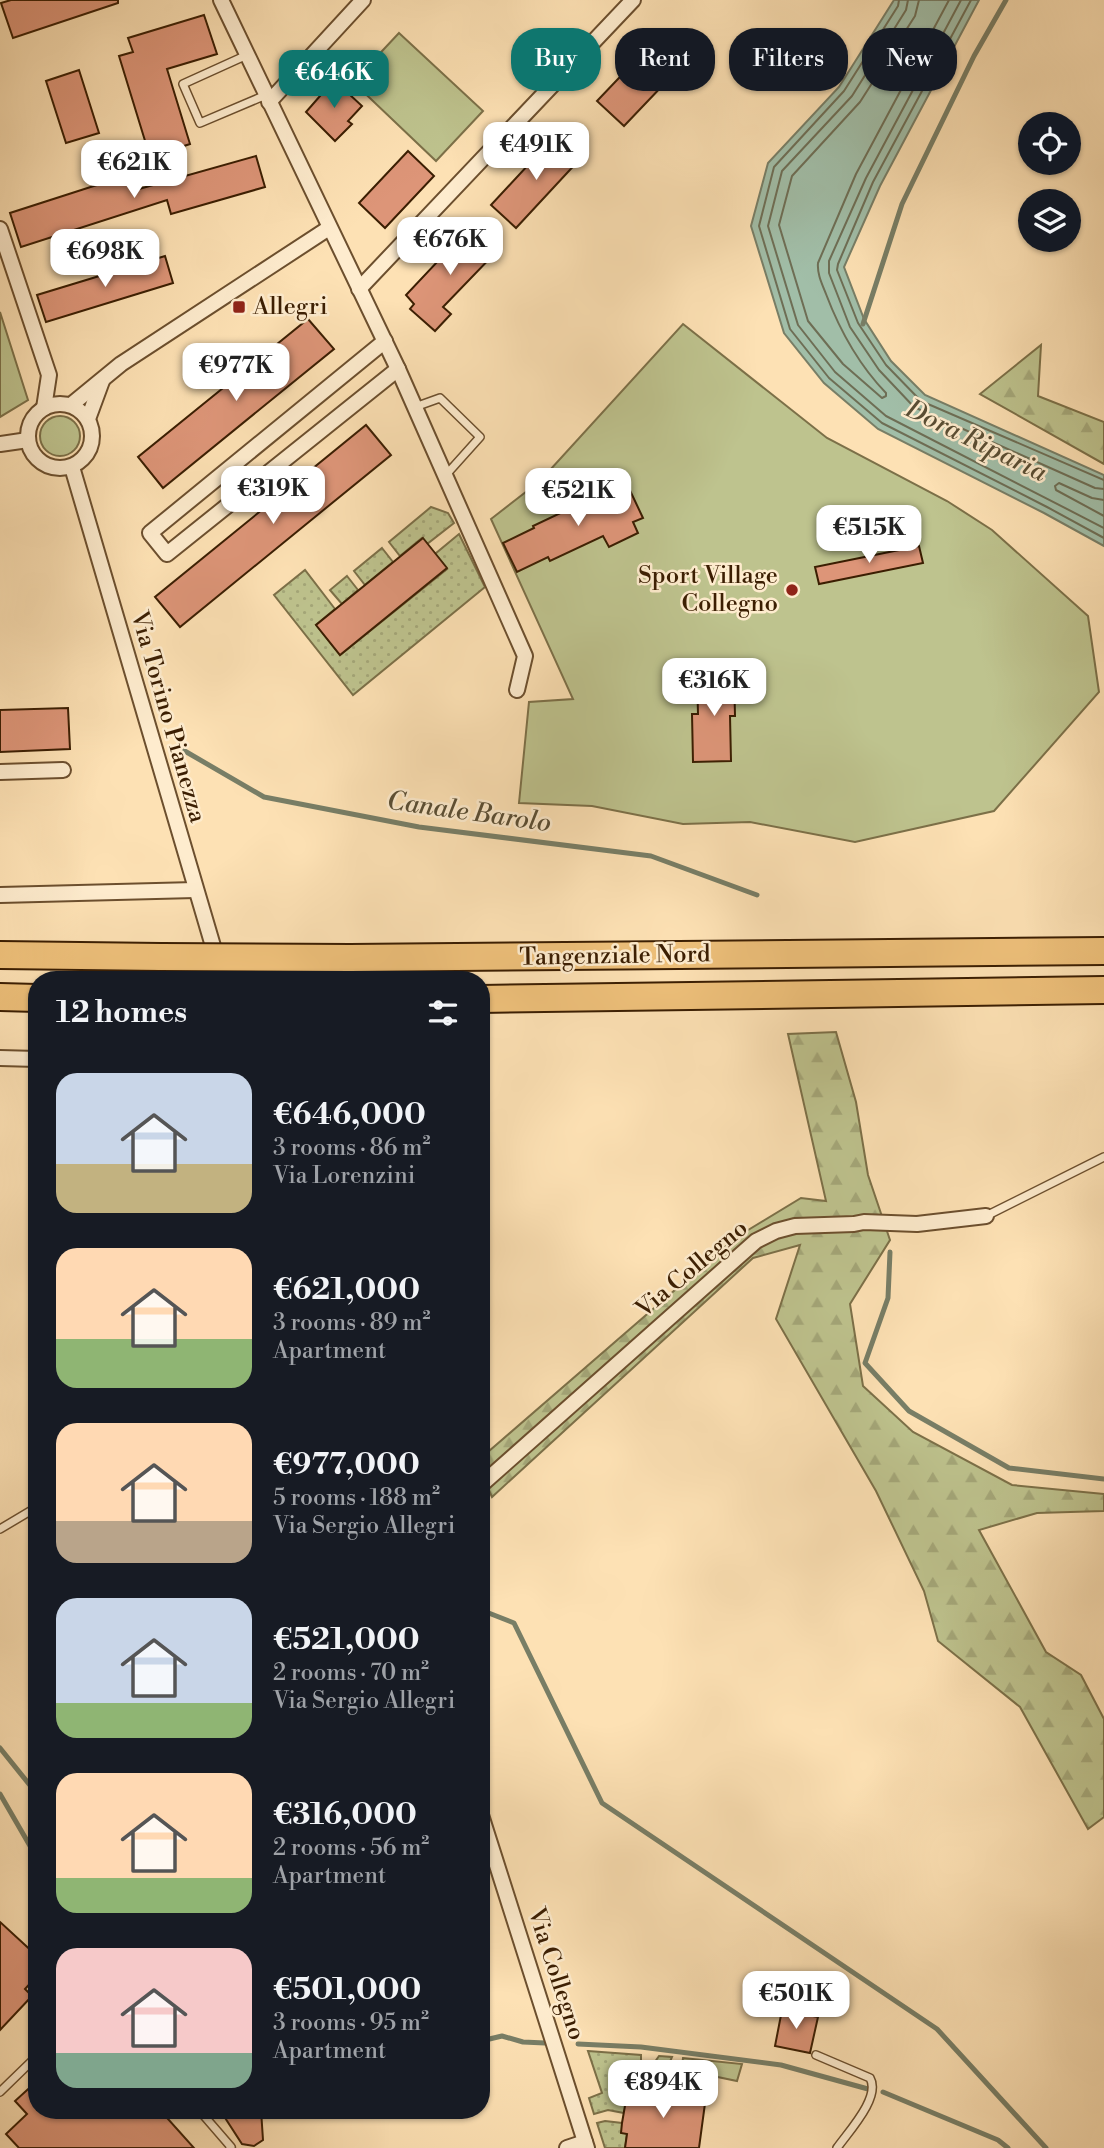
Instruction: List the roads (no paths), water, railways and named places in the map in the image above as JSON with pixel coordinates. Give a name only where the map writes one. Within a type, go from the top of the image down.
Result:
[{"type":"highway","name":"Tangenziale Nord","points":[[0,955],[350,958],[1104,951]]},
{"type":"highway","name":"Tangenziale Nord","points":[[490,999],[1104,990]]},
{"type":"highway","points":[[0,997],[28,998]]},
{"type":"street","points":[[220,0],[385,341],[525,656],[517,690]]},
{"type":"street","points":[[268,98],[363,0]]},
{"type":"street","points":[[359,289],[633,0]]},
{"type":"street","points":[[71,405],[121,364],[329,228]]},
{"type":"street","points":[[0,229],[49,375],[44,408]]},
{"type":"street","points":[[385,341],[150,533],[167,554],[398,369]]},
{"type":"street","points":[[88,419],[103,379]]},
{"type":"street","points":[[57,404],[71,405],[88,419],[93,433],[91,447],[83,459],[72,467],[57,468],[44,464],[33,454],[28,440],[34,417],[44,408],[57,404]]},
{"type":"street","points":[[0,444],[28,440]]},
{"type":"street","name":"Via Torino Pianezza","points":[[72,467],[220,971]]},
{"type":"street","points":[[0,772],[62,770]]},
{"type":"street","points":[[0,895],[195,890]]},
{"type":"street","points":[[0,1058],[28,1059]]},
{"type":"street","name":"Via Collegno","points":[[490,1477],[756,1241],[776,1230],[795,1226],[864,1222],[917,1224],[986,1216]]},
{"type":"street","name":"Via Collegno","points":[[490,1847],[586,2145]]},
{"type":"street","points":[[567,2148],[586,2145]]},
{"type":"lane","points":[[247,55],[183,85],[200,123],[268,98]]},
{"type":"lane","points":[[415,407],[440,398],[480,437],[445,476]]},
{"type":"lane","points":[[986,1216],[1104,1157]]},
{"type":"lane","points":[[0,1528],[28,1512]]},
{"type":"lane","points":[[816,2055],[870,2078],[874,2085],[873,2097],[837,2148]]},
{"type":"lane","points":[[0,2092],[28,2065]]},
{"type":"lane","points":[[207,2119],[231,2147]]},
{"type":"water","points":[[894,0],[979,0],[957,41],[957,28],[876,28]]},
{"type":"water","name":"Dora Riparia","points":[[862,51],[862,91],[931,91],[880,186],[844,267],[864,319],[891,361],[925,395],[1104,475],[1104,546],[878,429],[824,383],[784,333],[751,226],[768,163],[835,91],[848,91],[848,73]]},
{"type":"waterway","points":[[863,324],[902,204],[974,56],[1006,0]]},
{"type":"waterway","name":"Canale Barolo","points":[[183,750],[264,797],[419,827],[651,856],[757,895]]},
{"type":"waterway","name":"Canale Barolo","points":[[890,1252],[888,1298],[865,1363],[909,1411],[1009,1468],[1104,1479]]},
{"type":"waterway","points":[[490,1614],[514,1623],[602,1803],[937,2029],[1046,2148]]},
{"type":"waterway","points":[[0,1748],[28,1783]]},
{"type":"waterway","points":[[0,1794],[28,1842]]},
{"type":"waterway","points":[[490,2039],[502,2036],[523,2042],[545,2043]]},
{"type":"waterway","points":[[578,2044],[641,2047],[781,2065],[868,2089]]},
{"type":"waterway","points":[[883,2092],[998,2140],[1008,2148]]},
{"type":"place","name":"Allegri","points":[[239,307]]},
{"type":"place","name":"Sport Village Collegno","points":[[792,590]]}]
